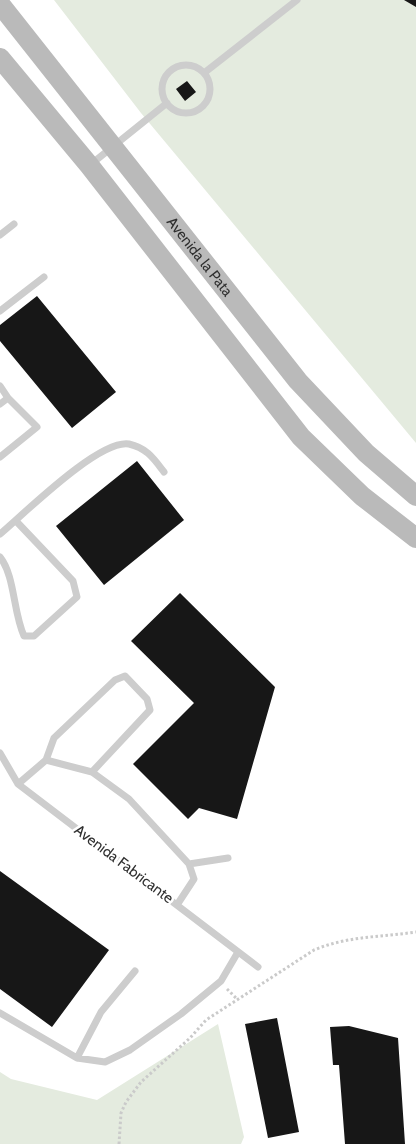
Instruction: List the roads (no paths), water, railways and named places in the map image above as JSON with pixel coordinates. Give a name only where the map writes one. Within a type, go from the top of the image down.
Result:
[{"type":"main road","name":"Avenida la Pata","points":[[0,4],[114,145],[298,381],[366,453],[416,496]]},
{"type":"main road","points":[[0,58],[90,165],[301,437],[362,496],[416,538]]},
{"type":"lane","points":[[204,73],[297,0]]},
{"type":"lane","points":[[183,65],[191,65],[204,73],[210,88],[209,96],[199,109],[183,113],[175,110],[167,103],[162,92],[162,84],[170,71],[183,65]]},
{"type":"lane","points":[[90,165],[167,103]]},
{"type":"lane","points":[[0,235],[14,224]]},
{"type":"lane","points":[[0,311],[44,277]]},
{"type":"lane","points":[[0,386],[8,398],[37,427],[0,457]]},
{"type":"lane","points":[[0,404],[8,398]]},
{"type":"lane","points":[[0,534],[59,483],[108,448],[128,444],[149,452],[164,472]]},
{"type":"lane","points":[[0,557],[6,565],[17,621],[24,636],[34,636],[78,597],[73,581],[16,521]]},
{"type":"lane","points":[[18,784],[46,760],[54,738],[115,680],[125,676],[147,699],[150,710],[92,772]]},
{"type":"lane","name":"Avenida Fabricante","points":[[0,753],[18,784],[258,967]]},
{"type":"lane","points":[[46,760],[92,772],[129,799],[189,864],[194,879],[177,905]]},
{"type":"lane","points":[[189,864],[228,858]]},
{"type":"lane","points":[[0,1013],[77,1058],[105,1062],[130,1050],[181,1014],[221,981],[238,952]]},
{"type":"lane","points":[[77,1058],[101,1012],[135,971]]}]
